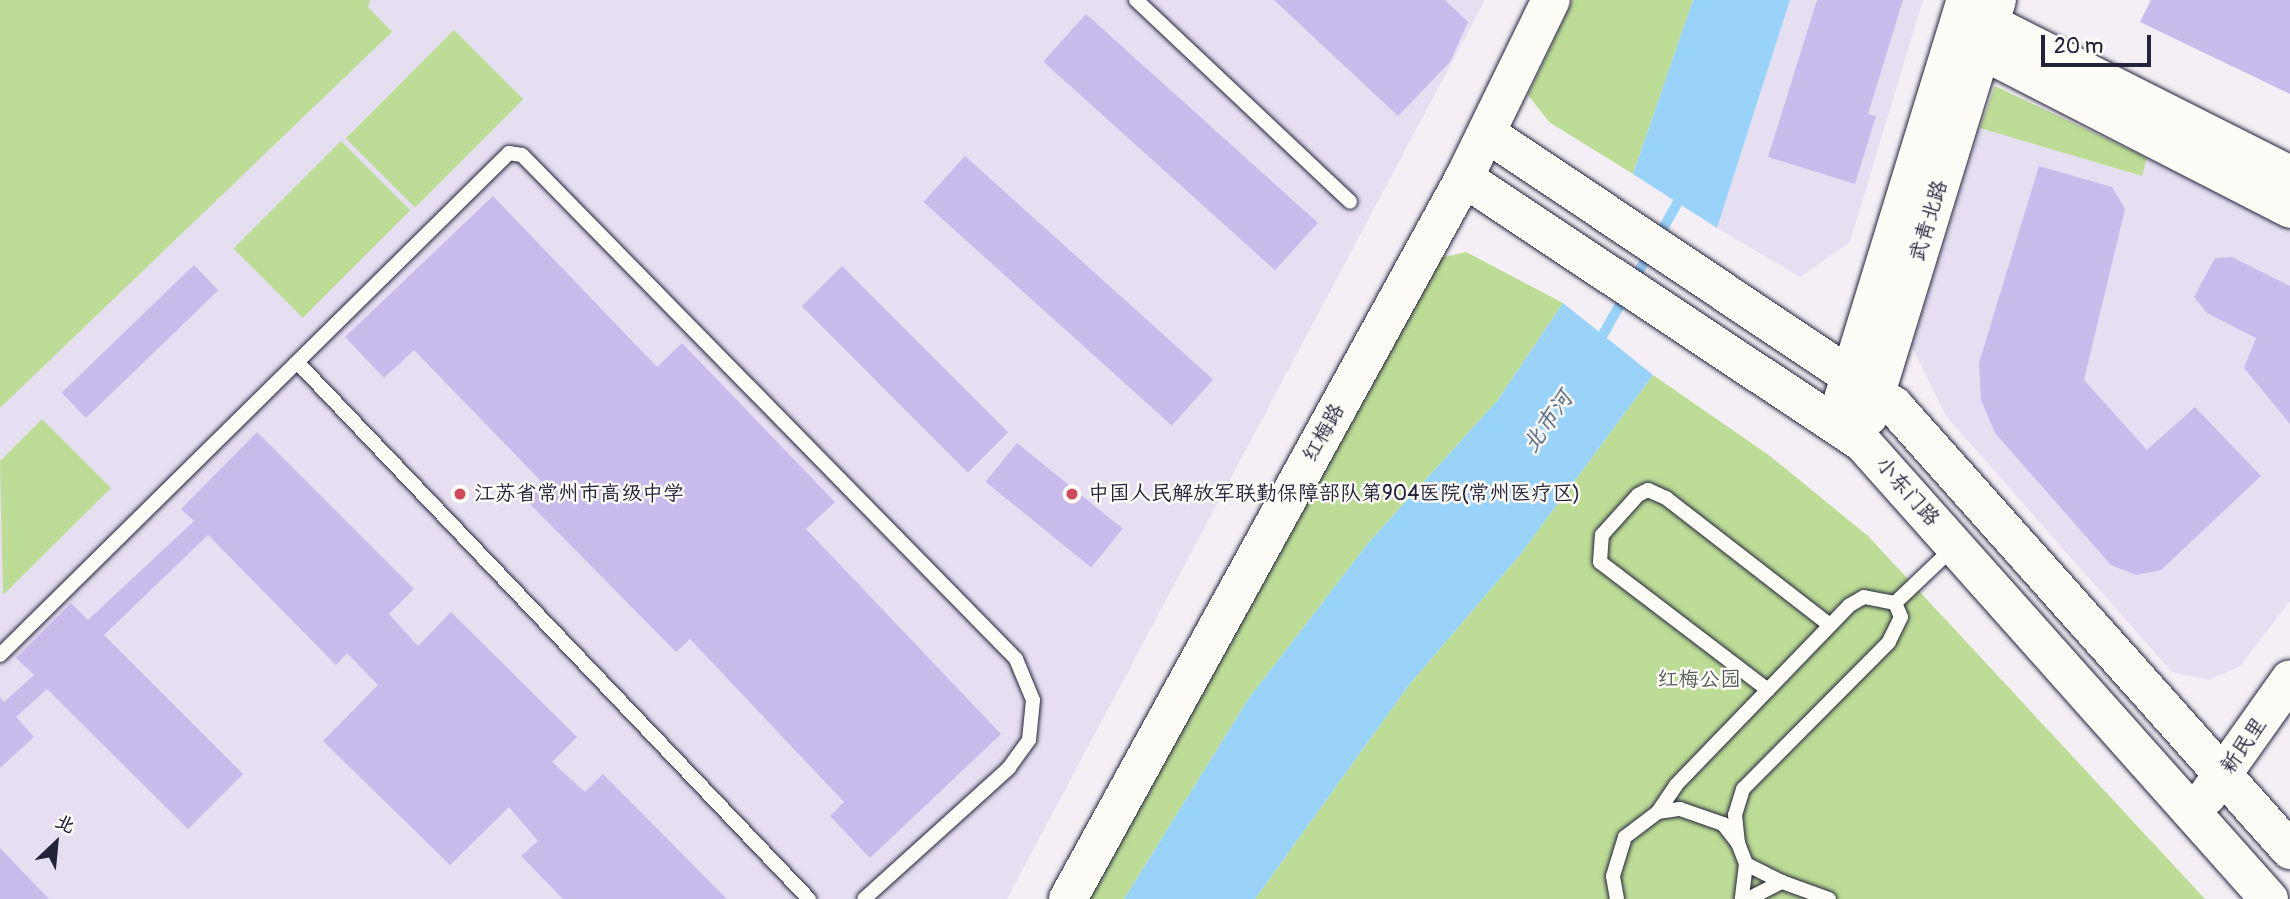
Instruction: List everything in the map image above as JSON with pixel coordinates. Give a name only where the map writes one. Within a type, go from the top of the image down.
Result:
[{"type":"street","name":"红梅路","points":[[1068,899],[1488,134],[1551,0]]},
{"type":"street","points":[[1979,21],[2290,174]]},
{"type":"street","points":[[1979,21],[2290,209]]},
{"type":"street","name":"武青北路","points":[[1848,433],[1979,21]]},
{"type":"street","points":[[1488,134],[1863,385],[1931,447],[2290,850]]},
{"type":"street","name":"小东门路","points":[[1464,178],[1848,433],[1955,546],[2194,811],[2269,899]]},
{"type":"street","name":"新民里","points":[[2194,811],[2223,777],[2290,679]]},
{"type":"lane","points":[[1136,0],[1350,202]]},
{"type":"lane","points":[[0,655],[509,153],[522,155],[1016,659],[1033,699],[1029,740],[1009,768],[864,899]]},
{"type":"lane","points":[[297,362],[809,899]]},
{"type":"lane","points":[[1768,690],[1600,562],[1602,536],[1638,495],[1648,489],[1666,498],[1830,625]]},
{"type":"lane","points":[[1895,603],[1955,546]]},
{"type":"lane","points":[[1617,899],[1616,856],[1625,837],[1658,812],[1676,785],[1830,625],[1864,597],[1895,603]]},
{"type":"lane","points":[[1742,899],[1746,864],[1738,843],[1735,815],[1743,789],[1889,642],[1901,617],[1895,603]]},
{"type":"lane","points":[[1658,812],[1703,813],[1738,843]]},
{"type":"lane","points":[[1746,864],[1782,882],[1829,899]]},
{"type":"lane","points":[[1748,899],[1782,882]]},
{"type":"shaded area","name":"江苏省常州市高级中学","points":[[0,0],[1485,0],[1007,899],[0,899]]},
{"type":"shaded area","points":[[1790,0],[1923,0],[1850,242],[1800,277],[1717,228]]},
{"type":"shaded area","points":[[1980,128],[2141,176],[2147,158],[2290,229],[2290,601],[2240,666],[2209,680],[2172,672],[1946,416],[1912,347]]},
{"type":"green space","points":[[0,0],[370,0],[368,7],[392,32],[0,408]]},
{"type":"green space","points":[[1573,0],[1693,0],[1633,174],[1549,122],[1528,95]]},
{"type":"green space","points":[[454,30],[523,99],[415,207],[346,138]]},
{"type":"green space","points":[[1995,86],[2147,158],[2142,176],[1980,128]]},
{"type":"green space","points":[[341,141],[410,210],[303,318],[234,248]]},
{"type":"green space","points":[[1466,252],[1563,303],[1497,401],[1369,542],[1249,698],[1124,899],[1079,899],[1440,258]]},
{"type":"green space","name":"红梅公园","points":[[1653,375],[1770,456],[1868,536],[2205,899],[1255,899],[1409,685],[1519,556]]},
{"type":"green space","points":[[42,419],[111,488],[3,595],[0,461]]},
{"type":"water","points":[[1693,0],[1790,0],[1717,228],[1633,174]]},
{"type":"water","points":[[1563,303],[1653,375],[1519,556],[1409,685],[1255,899],[1124,899],[1249,698],[1369,542],[1497,401]]},
{"type":"building","points":[[1274,0],[1445,0],[1468,22],[1450,62],[1398,116]]},
{"type":"building","points":[[1817,0],[1903,0],[1868,114],[1876,116],[1855,184],[1768,157]]},
{"type":"building","points":[[2151,0],[2290,0],[2290,94],[2140,22]]},
{"type":"building","points":[[1086,14],[1318,223],[1275,270],[1043,62]]},
{"type":"building","points":[[965,156],[1213,379],[1172,426],[924,202]]},
{"type":"building","points":[[2039,166],[2112,187],[2125,209],[2084,380],[2147,450],[2195,407],[2261,476],[2161,570],[2136,575],[2111,565],[1995,433],[1981,400],[1979,363]]},
{"type":"building","points":[[493,196],[657,367],[682,343],[835,502],[806,529],[1001,734],[870,858],[830,816],[844,802],[690,639],[676,652],[524,498],[541,481],[414,350],[384,378],[345,337]]},
{"type":"building","points":[[2232,257],[2290,286],[2290,424],[2244,368],[2256,338],[2207,313],[2194,297],[2215,258]]},
{"type":"building","points":[[194,265],[218,290],[86,418],[62,393]]},
{"type":"building","points":[[842,266],[1008,432],[968,472],[802,306]]},
{"type":"building","points":[[257,432],[414,589],[389,614],[418,646],[451,612],[577,737],[552,762],[585,792],[603,774],[727,899],[563,899],[521,856],[538,841],[509,807],[450,865],[323,741],[378,685],[347,653],[336,665],[208,535],[104,635],[243,774],[188,829],[47,689],[16,717],[34,737],[0,768],[0,697],[4,702],[34,675],[16,658],[71,603],[88,620],[194,521],[181,509]]},
{"type":"building","points":[[1017,443],[1123,529],[1091,567],[986,482]]},
{"type":"building","points":[[0,848],[49,899],[0,899]]},
{"type":"waterway","name":"北市河","points":[[1596,347],[1685,190]]},
{"type":"place","name":"江苏省常州市高级中学","points":[[460,494]]},
{"type":"place","name":"中国人民解放军联勤保障部队第904医院(常州医疗区)","points":[[1072,494]]}]
